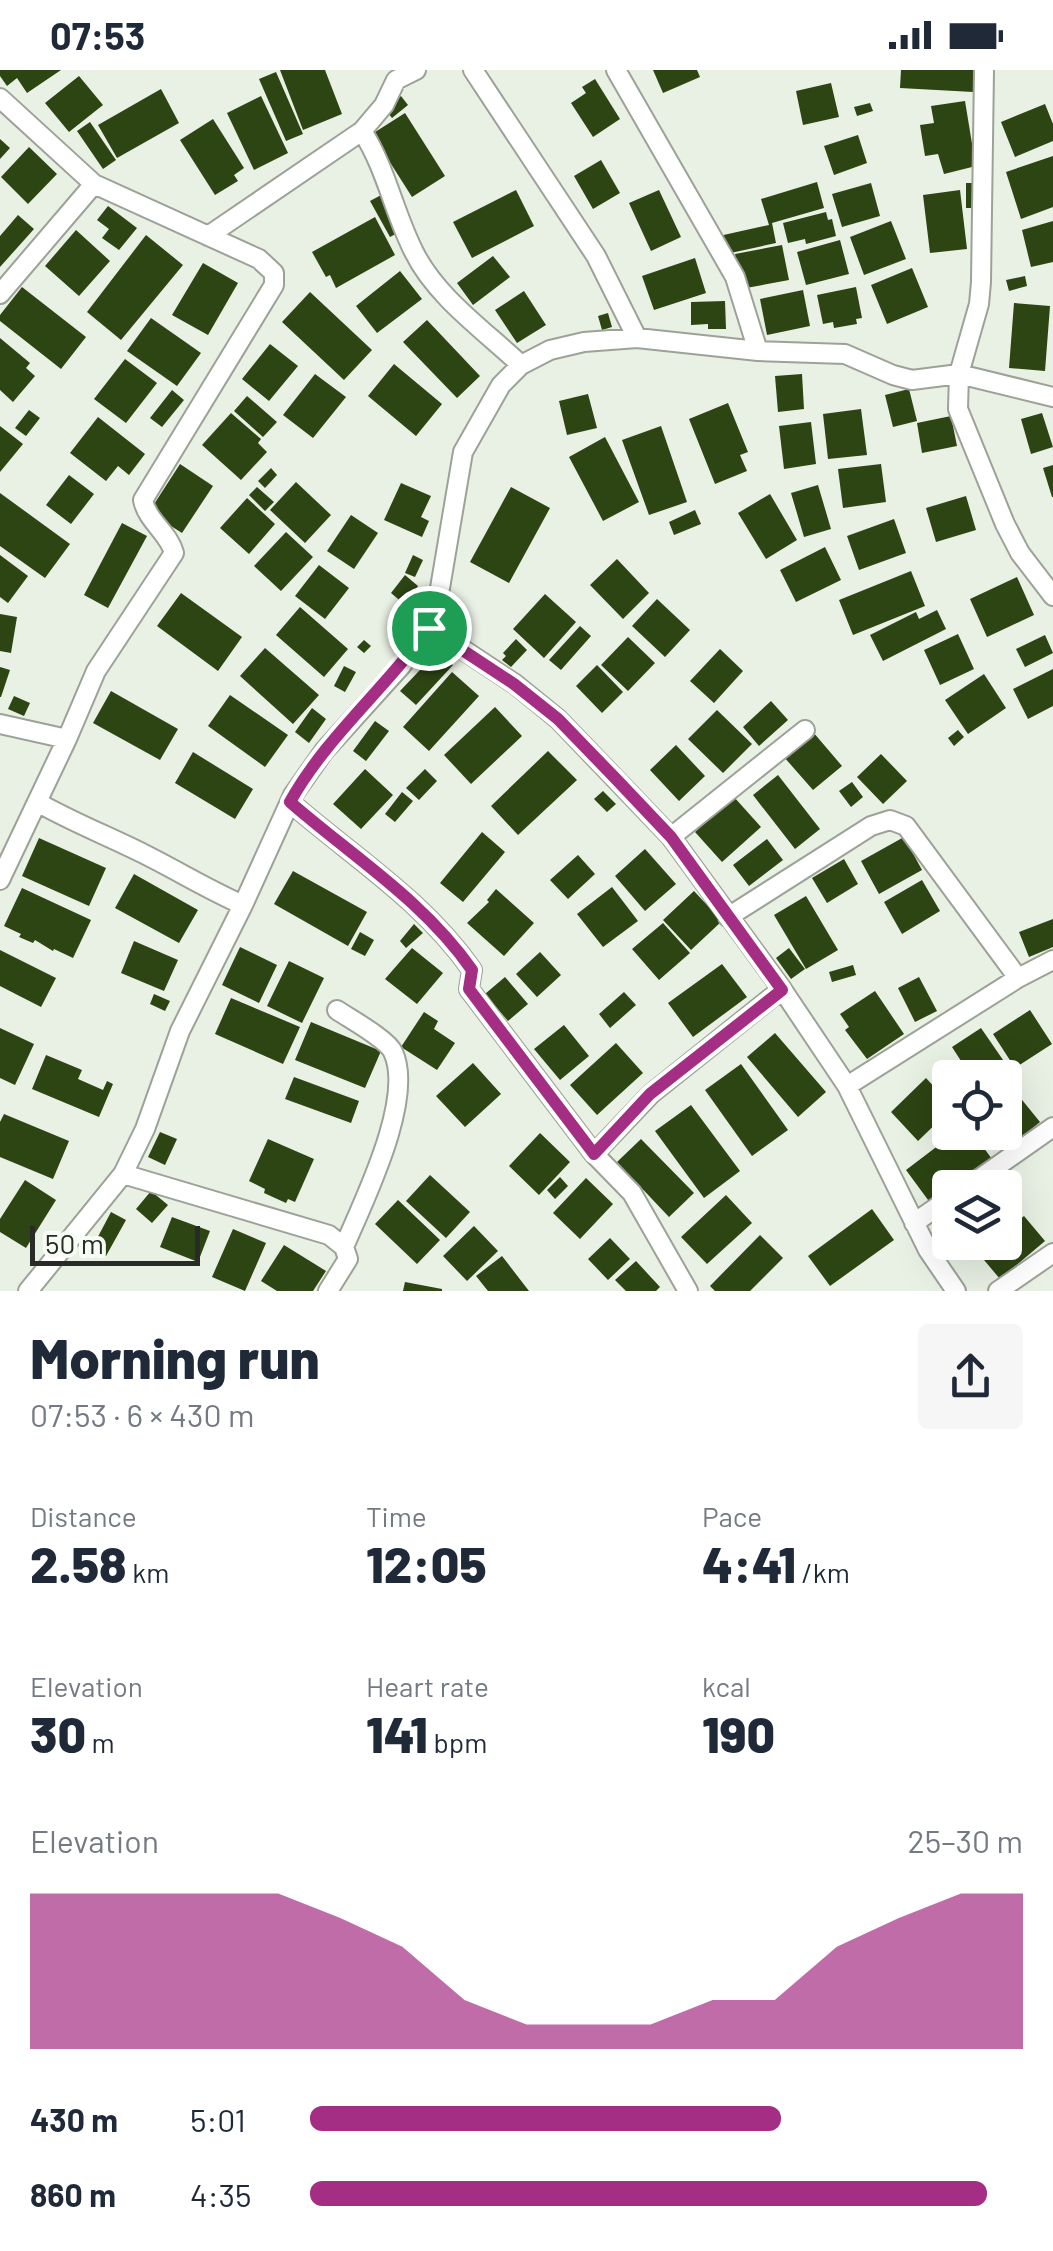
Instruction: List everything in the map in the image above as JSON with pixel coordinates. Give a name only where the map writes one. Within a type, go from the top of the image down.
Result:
[{"type":"street","points":[[208,236],[362,131],[384,105],[392,75],[416,70]]},
{"type":"street","points":[[473,70],[596,256],[637,338]]},
{"type":"street","points":[[616,70],[735,277],[758,351]]},
{"type":"street","points":[[984,70],[981,282],[979,304],[959,374],[958,409],[1020,553],[1053,596]]},
{"type":"street","points":[[0,98],[94,184],[259,259],[274,273],[274,285],[143,500],[145,510],[174,553],[96,671],[0,880]]},
{"type":"street","points":[[362,131],[374,149],[421,264],[445,293],[520,365]]},
{"type":"street","points":[[0,294],[94,184]]},
{"type":"street","points":[[28,1291],[123,1174],[145,1129],[180,1030],[290,802],[324,751],[402,666],[429,628],[440,594],[463,452],[493,397],[520,365],[550,350],[584,342],[637,338],[758,351],[845,354],[892,376],[912,380],[959,374],[1053,397]]},
{"type":"street","points":[[429,628],[514,684],[558,719],[671,837],[847,1086],[914,1224],[956,1291]]},
{"type":"street","points":[[0,724],[66,738]]},
{"type":"street","points":[[671,837],[804,730]]},
{"type":"street","points":[[36,802],[243,905]]},
{"type":"street","points":[[290,802],[394,883],[448,935],[472,970],[469,989],[594,1154],[632,1192],[688,1291]]},
{"type":"street","points":[[728,917],[872,826],[890,820],[906,826],[1018,978]]},
{"type":"street","points":[[847,1086],[1053,960]]},
{"type":"street","points":[[594,1154],[650,1094],[782,990]]},
{"type":"street","points":[[337,1010],[392,1048],[397,1066],[396,1095],[384,1152],[344,1246]]},
{"type":"street","points":[[992,1170],[1053,1127]]},
{"type":"street","points":[[123,1174],[329,1234],[344,1246],[348,1259],[328,1291]]},
{"type":"street","points":[[914,1224],[932,1211]]},
{"type":"street","points":[[998,1291],[1053,1253]]},
{"type":"building","points":[[0,70],[61,70],[27,93],[17,78],[7,86]]},
{"type":"building","points":[[280,70],[325,70],[342,114],[303,130]]},
{"type":"building","points":[[653,70],[697,70],[700,77],[663,93]]},
{"type":"building","points":[[901,70],[975,70],[973,92],[900,88]]},
{"type":"building","points":[[276,72],[303,134],[286,141],[259,79]]},
{"type":"building","points":[[79,76],[103,105],[69,132],[45,103]]},
{"type":"building","points":[[595,79],[620,119],[593,137],[571,103],[586,93],[582,87]]},
{"type":"building","points":[[831,83],[839,117],[803,125],[796,91]]},
{"type":"building","points":[[161,89],[179,123],[117,158],[98,125]]},
{"type":"building","points":[[261,96],[288,153],[254,170],[227,113]]},
{"type":"building","points":[[401,96],[408,105],[392,118],[384,108]]},
{"type":"building","points":[[965,101],[975,162],[972,167],[944,174],[938,154],[925,156],[920,125],[934,123],[931,106]]},
{"type":"building","points":[[870,103],[873,111],[857,116],[854,107]]},
{"type":"building","points":[[1045,104],[1053,124],[1053,141],[1015,157],[1001,122]]},
{"type":"building","points":[[405,113],[445,176],[412,197],[372,134]]},
{"type":"building","points":[[213,119],[244,168],[234,175],[238,181],[215,195],[180,140]]},
{"type":"building","points":[[90,122],[116,160],[103,169],[77,131]]},
{"type":"building","points":[[858,135],[867,163],[834,175],[824,146]]},
{"type":"building","points":[[0,139],[10,148],[0,159]]},
{"type":"building","points":[[29,147],[57,174],[28,204],[1,177]]},
{"type":"building","points":[[1053,156],[1053,207],[1021,219],[1006,172]]},
{"type":"building","points":[[601,160],[620,193],[593,209],[574,176]]},
{"type":"building","points":[[817,182],[824,208],[772,223],[776,243],[726,254],[719,236],[769,225],[761,199]]},
{"type":"building","points":[[871,183],[880,216],[842,227],[832,194]]},
{"type":"building","points":[[966,183],[978,183],[979,208],[966,208]]},
{"type":"building","points":[[516,190],[534,226],[472,258],[453,222]]},
{"type":"building","points":[[659,190],[681,237],[651,251],[629,203]]},
{"type":"building","points":[[960,190],[967,249],[930,253],[923,195]]},
{"type":"building","points":[[383,194],[403,230],[390,237],[370,201]]},
{"type":"building","points":[[108,206],[137,228],[119,250],[102,238],[109,229],[97,220]]},
{"type":"building","points":[[826,212],[836,236],[806,244],[805,239],[788,243],[783,223]]},
{"type":"building","points":[[18,215],[34,229],[0,267],[0,236]]},
{"type":"building","points":[[375,217],[395,255],[336,288],[312,252]]},
{"type":"building","points":[[891,221],[906,259],[864,275],[850,237]]},
{"type":"building","points":[[1053,221],[1053,262],[1031,267],[1022,230]]},
{"type":"building","points":[[76,230],[110,261],[79,296],[45,266]]},
{"type":"building","points":[[146,235],[183,265],[121,340],[87,312]]},
{"type":"building","points":[[840,240],[849,274],[806,285],[797,252]]},
{"type":"building","points":[[782,245],[789,280],[741,289],[735,254]]},
{"type":"building","points":[[493,256],[510,277],[473,305],[457,283]]},
{"type":"building","points":[[695,258],[706,293],[654,310],[642,276]]},
{"type":"building","points":[[203,263],[238,283],[208,335],[172,315]]},
{"type":"building","points":[[912,268],[928,307],[887,324],[871,285]]},
{"type":"building","points":[[400,271],[422,299],[377,333],[356,306]]},
{"type":"building","points":[[1025,276],[1027,286],[1009,291],[1006,280]]},
{"type":"building","points":[[22,287],[86,337],[61,369],[0,321],[0,315]]},
{"type":"building","points":[[856,287],[862,318],[856,319],[857,324],[834,328],[833,322],[823,324],[817,295]]},
{"type":"building","points":[[803,290],[810,326],[767,335],[760,299]]},
{"type":"building","points":[[524,291],[546,325],[517,343],[495,310]]},
{"type":"building","points":[[310,292],[372,350],[344,380],[282,322]]},
{"type":"building","points":[[725,301],[726,329],[691,325],[691,302]]},
{"type":"building","points":[[1014,303],[1050,306],[1045,371],[1009,368]]},
{"type":"building","points":[[608,313],[612,327],[602,330],[598,316]]},
{"type":"building","points":[[151,318],[201,353],[177,386],[127,351]]},
{"type":"building","points":[[427,320],[480,376],[457,398],[403,342]]},
{"type":"building","points":[[0,338],[30,363],[26,368],[35,376],[13,402],[0,390]]},
{"type":"building","points":[[270,344],[298,366],[269,401],[242,379]]},
{"type":"building","points":[[125,359],[157,383],[126,423],[94,399]]},
{"type":"building","points":[[394,364],[442,404],[416,436],[368,396]]},
{"type":"building","points":[[315,374],[346,397],[313,438],[283,415]]},
{"type":"building","points":[[802,374],[804,409],[778,412],[775,376]]},
{"type":"building","points":[[909,389],[917,421],[893,427],[885,395]]},
{"type":"building","points":[[172,390],[184,400],[162,427],[150,418]]},
{"type":"building","points":[[588,394],[597,428],[567,435],[559,401]]},
{"type":"building","points":[[247,396],[277,422],[263,437],[234,411]]},
{"type":"building","points":[[728,403],[748,452],[740,455],[747,471],[715,484],[689,419]]},
{"type":"building","points":[[861,409],[867,455],[828,459],[823,414]]},
{"type":"building","points":[[29,410],[40,418],[26,436],[15,428]]},
{"type":"building","points":[[231,413],[261,439],[258,443],[267,452],[241,480],[202,445]]},
{"type":"building","points":[[1042,413],[1053,447],[1031,454],[1021,419]]},
{"type":"building","points":[[951,416],[957,446],[922,453],[917,423]]},
{"type":"building","points":[[98,417],[145,454],[129,475],[118,466],[106,481],[70,453]]},
{"type":"building","points":[[811,422],[816,464],[784,469],[779,426]]},
{"type":"building","points":[[0,426],[23,444],[0,472]]},
{"type":"building","points":[[661,426],[687,502],[649,515],[622,440]]},
{"type":"building","points":[[605,437],[639,502],[603,521],[569,457]]},
{"type":"building","points":[[180,464],[213,486],[182,533],[149,512]]},
{"type":"building","points":[[881,464],[886,502],[843,508],[838,469]]},
{"type":"building","points":[[1053,465],[1053,497],[1052,497],[1043,468]]},
{"type":"building","points":[[271,468],[277,475],[265,488],[258,481]]},
{"type":"building","points":[[69,475],[94,494],[71,524],[46,505]]},
{"type":"building","points":[[296,482],[331,515],[305,543],[270,510]]},
{"type":"building","points":[[401,483],[431,496],[421,517],[429,521],[422,537],[384,520]]},
{"type":"building","points":[[818,485],[831,529],[804,537],[791,493]]},
{"type":"building","points":[[257,487],[274,502],[265,511],[249,495]]},
{"type":"building","points":[[511,487],[550,508],[509,583],[470,562]]},
{"type":"building","points":[[0,493],[70,544],[45,578],[0,546]]},
{"type":"building","points":[[770,494],[797,540],[766,559],[738,513]]},
{"type":"building","points":[[966,496],[976,530],[936,542],[926,508]]},
{"type":"building","points":[[247,498],[275,524],[249,554],[220,528]]},
{"type":"building","points":[[695,510],[701,524],[674,535],[669,522]]},
{"type":"building","points":[[351,515],[378,533],[354,569],[327,551]]},
{"type":"building","points":[[894,519],[906,553],[859,570],[847,536]]},
{"type":"building","points":[[122,523],[147,536],[108,608],[84,595]]},
{"type":"building","points":[[286,532],[313,557],[281,591],[254,566]]},
{"type":"building","points":[[825,547],[841,580],[796,602],[780,570]]},
{"type":"building","points":[[0,555],[28,576],[8,603],[0,597]]},
{"type":"building","points":[[413,555],[423,560],[415,577],[405,573]]},
{"type":"building","points":[[617,559],[649,593],[623,619],[590,585]]},
{"type":"building","points":[[319,565],[349,588],[325,619],[295,596]]},
{"type":"building","points":[[911,571],[925,606],[853,635],[839,600]]},
{"type":"building","points":[[405,575],[418,586],[404,604],[391,593]]},
{"type":"building","points":[[1017,577],[1034,615],[987,637],[970,599]]},
{"type":"building","points":[[181,593],[242,637],[218,671],[157,626]]},
{"type":"building","points":[[545,594],[576,622],[544,658],[513,629]]},
{"type":"building","points":[[657,599],[690,630],[665,657],[632,626]]},
{"type":"building","points":[[300,607],[348,649],[324,677],[276,635]]},
{"type":"building","points":[[937,610],[946,629],[883,661],[870,635],[916,612],[919,619]]},
{"type":"building","points":[[0,614],[17,617],[11,653],[0,651]]},
{"type":"building","points":[[580,626],[591,636],[561,670],[549,660]]},
{"type":"building","points":[[958,634],[974,669],[940,685],[924,650]]},
{"type":"building","points":[[1045,635],[1053,653],[1025,667],[1016,649]]},
{"type":"building","points":[[628,637],[655,663],[628,691],[601,665]]},
{"type":"building","points":[[516,639],[527,650],[511,667],[502,660],[506,656],[503,653]]},
{"type":"building","points":[[364,640],[371,646],[364,653],[357,647]]},
{"type":"building","points":[[265,648],[319,695],[293,724],[240,676]]},
{"type":"building","points":[[720,649],[743,671],[714,703],[690,681]]},
{"type":"building","points":[[438,651],[453,665],[416,705],[400,691]]},
{"type":"building","points":[[597,665],[623,692],[602,713],[576,686]]},
{"type":"building","points":[[344,666],[356,672],[345,692],[334,686]]},
{"type":"building","points":[[0,667],[10,670],[1,697],[0,697]]},
{"type":"building","points":[[1053,669],[1053,706],[1028,719],[1013,689]]},
{"type":"building","points":[[452,672],[479,696],[429,751],[403,727]]},
{"type":"building","points":[[984,674],[1006,708],[968,734],[945,700]]},
{"type":"building","points":[[111,691],[178,729],[160,760],[93,723]]},
{"type":"building","points":[[230,695],[288,735],[265,767],[208,726]]},
{"type":"building","points":[[14,696],[30,703],[24,716],[8,709]]},
{"type":"building","points":[[771,701],[788,720],[759,746],[743,727]]},
{"type":"building","points":[[495,707],[522,736],[471,784],[444,755]]},
{"type":"building","points":[[312,708],[326,719],[309,743],[295,732]]},
{"type":"building","points":[[717,710],[752,744],[723,773],[688,739]]},
{"type":"building","points":[[375,721],[389,731],[366,761],[353,751]]},
{"type":"building","points":[[958,730],[964,737],[954,746],[948,738]]},
{"type":"building","points":[[813,732],[842,766],[813,790],[784,757]]},
{"type":"building","points":[[676,745],[705,776],[679,801],[650,770]]},
{"type":"building","points":[[548,751],[577,780],[518,835],[491,806]]},
{"type":"building","points":[[193,752],[253,789],[235,819],[175,783]]},
{"type":"building","points":[[881,754],[907,781],[883,804],[857,777]]},
{"type":"building","points":[[365,769],[393,795],[361,829],[333,804]]},
{"type":"building","points":[[425,769],[437,781],[419,800],[406,788]]},
{"type":"building","points":[[778,775],[820,829],[795,849],[753,795]]},
{"type":"building","points":[[852,782],[863,797],[851,807],[839,791]]},
{"type":"building","points":[[603,791],[616,804],[607,812],[594,799]]},
{"type":"building","points":[[402,792],[413,801],[395,822],[385,814]]},
{"type":"building","points":[[734,797],[761,827],[722,862],[695,832]]},
{"type":"building","points":[[482,832],[505,852],[463,902],[440,883]]},
{"type":"building","points":[[904,837],[922,870],[879,894],[861,861]]},
{"type":"building","points":[[39,838],[106,868],[89,906],[22,876]]},
{"type":"building","points":[[767,839],[783,860],[749,886],[733,865]]},
{"type":"building","points":[[645,849],[676,884],[645,911],[615,876]]},
{"type":"building","points":[[578,855],[595,874],[568,899],[550,880]]},
{"type":"building","points":[[844,859],[858,884],[827,903],[812,878]]},
{"type":"building","points":[[293,871],[367,912],[348,946],[274,904]]},
{"type":"building","points":[[134,874],[198,910],[179,943],[115,908]]},
{"type":"building","points":[[922,880],[940,911],[902,934],[884,902]]},
{"type":"building","points":[[612,887],[638,921],[603,947],[577,914]]},
{"type":"building","points":[[22,888],[91,920],[73,958],[35,940],[33,943],[19,937],[21,934],[4,926]]},
{"type":"building","points":[[496,889],[534,923],[504,956],[467,923],[489,902]]},
{"type":"building","points":[[694,891],[722,921],[691,950],[663,920]]},
{"type":"building","points":[[806,896],[838,950],[806,969],[774,915]]},
{"type":"building","points":[[1053,919],[1053,947],[1029,957],[1019,932]]},
{"type":"building","points":[[663,923],[690,953],[659,980],[632,949]]},
{"type":"building","points":[[414,924],[423,933],[406,948],[400,941]]},
{"type":"building","points":[[360,932],[374,940],[365,956],[351,949]]},
{"type":"building","points":[[134,941],[178,960],[164,991],[121,973]]},
{"type":"building","points":[[240,947],[277,965],[259,1003],[222,985]]},
{"type":"building","points":[[412,948],[443,973],[417,1004],[385,979]]},
{"type":"building","points":[[789,948],[805,969],[791,979],[776,958]]},
{"type":"building","points":[[0,950],[56,978],[41,1007],[0,986]]},
{"type":"building","points":[[540,952],[561,975],[537,997],[516,974]]},
{"type":"building","points":[[289,961],[324,978],[302,1023],[267,1006]]},
{"type":"building","points":[[722,964],[747,997],[693,1037],[668,1003]]},
{"type":"building","points":[[853,965],[856,975],[832,982],[829,972]]},
{"type":"building","points":[[505,977],[528,1004],[508,1021],[485,994]]},
{"type":"building","points":[[919,977],[937,1011],[915,1022],[898,988]]},
{"type":"building","points":[[875,991],[904,1034],[867,1059],[845,1030],[849,1027],[840,1014]]},
{"type":"building","points":[[624,992],[636,1005],[610,1028],[599,1014]]},
{"type":"building","points":[[154,994],[170,1001],[165,1011],[150,1004]]},
{"type":"building","points":[[231,998],[300,1027],[283,1064],[215,1034]]},
{"type":"building","points":[[1030,1010],[1052,1044],[1022,1063],[1022,1060],[1010,1060],[993,1034]]},
{"type":"building","points":[[424,1012],[438,1021],[434,1029],[455,1043],[437,1070],[401,1047]]},
{"type":"building","points":[[311,1022],[381,1051],[365,1088],[295,1060]]},
{"type":"building","points":[[564,1025],[589,1056],[560,1080],[534,1049]]},
{"type":"building","points":[[0,1028],[34,1044],[15,1085],[0,1078]]},
{"type":"building","points":[[981,1028],[1003,1060],[960,1060],[952,1047]]},
{"type":"building","points":[[775,1033],[826,1092],[798,1117],[747,1057]]},
{"type":"building","points":[[616,1043],[643,1073],[597,1115],[570,1085]]},
{"type":"building","points":[[46,1055],[82,1070],[78,1079],[103,1090],[107,1081],[113,1084],[99,1117],[32,1089]]},
{"type":"building","points":[[473,1063],[501,1094],[465,1127],[436,1096]]},
{"type":"building","points":[[741,1064],[788,1130],[752,1156],[705,1090]]},
{"type":"building","points":[[294,1077],[359,1101],[351,1123],[285,1099]]},
{"type":"building","points":[[926,1078],[932,1084],[932,1127],[918,1141],[891,1112]]},
{"type":"building","points":[[1022,1100],[1040,1122],[1022,1137]]},
{"type":"building","points":[[691,1105],[740,1171],[704,1198],[655,1131]]},
{"type":"building","points":[[4,1114],[69,1141],[53,1179],[0,1157],[0,1122]]},
{"type":"building","points":[[160,1132],[177,1139],[165,1165],[148,1157]]},
{"type":"building","points":[[540,1133],[570,1162],[539,1195],[509,1166]]},
{"type":"building","points":[[268,1139],[314,1159],[295,1202],[288,1199],[286,1203],[264,1193],[265,1189],[249,1181]]},
{"type":"building","points":[[641,1139],[694,1193],[669,1217],[617,1162]]},
{"type":"building","points":[[932,1150],[985,1150],[992,1159],[977,1170],[932,1170],[931,1204],[906,1170]]},
{"type":"building","points":[[430,1175],[470,1212],[446,1238],[406,1201]]},
{"type":"building","points":[[560,1177],[568,1186],[555,1199],[547,1190]]},
{"type":"building","points":[[586,1178],[613,1204],[580,1239],[553,1213]]},
{"type":"building","points":[[25,1180],[56,1200],[26,1248],[0,1232],[0,1219]]},
{"type":"building","points":[[151,1191],[168,1205],[152,1223],[136,1209]]},
{"type":"building","points":[[726,1195],[752,1223],[707,1264],[681,1237]]},
{"type":"building","points":[[398,1200],[440,1240],[417,1264],[375,1224]]},
{"type":"building","points":[[872,1209],[894,1240],[830,1286],[808,1256]]},
{"type":"building","points":[[111,1212],[126,1220],[106,1256],[92,1248]]},
{"type":"building","points":[[172,1217],[210,1231],[198,1262],[160,1247]]},
{"type":"building","points":[[1022,1218],[1045,1241],[1000,1279],[984,1260],[1022,1260]]},
{"type":"building","points":[[474,1226],[498,1251],[467,1281],[443,1256]]},
{"type":"building","points":[[233,1229],[266,1243],[245,1291],[212,1277]]},
{"type":"building","points":[[760,1235],[783,1258],[750,1291],[715,1291],[710,1286]]},
{"type":"building","points":[[610,1238],[630,1259],[608,1280],[588,1259]]},
{"type":"building","points":[[284,1245],[326,1271],[313,1291],[277,1291],[261,1281]]},
{"type":"building","points":[[502,1256],[529,1291],[488,1291],[476,1276]]},
{"type":"building","points":[[636,1261],[660,1287],[656,1291],[626,1291],[615,1280]]},
{"type":"building","points":[[405,1282],[442,1289],[442,1291],[403,1291]]},
{"type":"route","points":[[429,628],[514,684],[558,719],[671,837],[782,990],[650,1094],[594,1154],[469,989],[472,970],[448,935],[394,883],[290,802],[324,751],[402,666],[429,628]]}]
